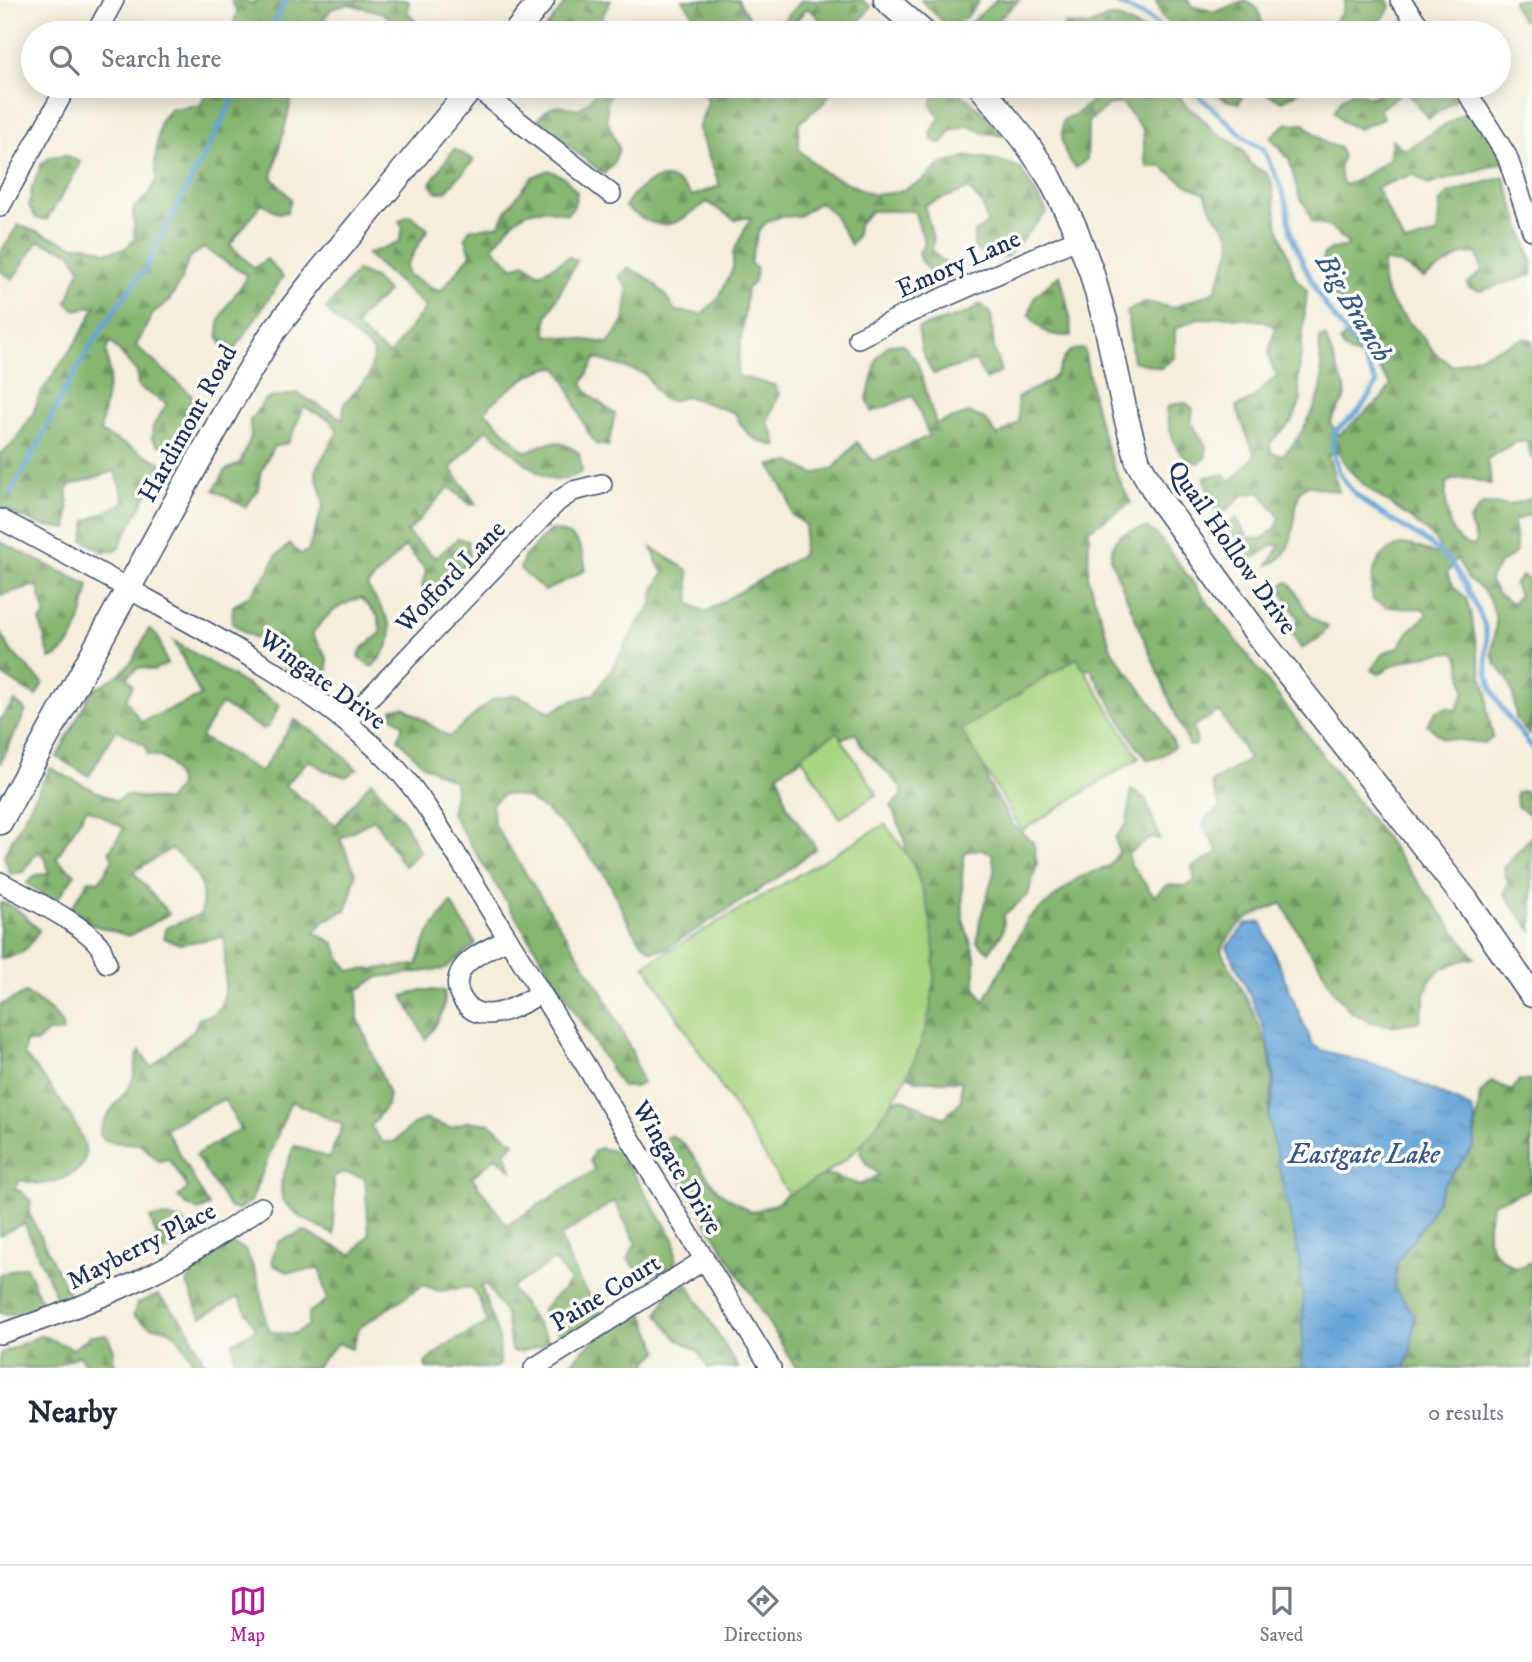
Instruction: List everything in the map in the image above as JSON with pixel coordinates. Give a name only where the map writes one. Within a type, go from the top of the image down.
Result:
[{"type":"street","points":[[103,21],[114,0]]},
{"type":"street","points":[[525,21],[542,0]]},
{"type":"street","points":[[886,0],[910,21]]},
{"type":"street","points":[[1400,0],[1416,21]]},
{"type":"street","points":[[0,207],[60,98]]},
{"type":"street","name":"Hardimont Road","points":[[0,822],[233,398],[271,335],[463,98]]},
{"type":"street","points":[[488,98],[611,194]]},
{"type":"street","name":"Quail Hollow Drive","points":[[991,98],[1004,112],[1050,178],[1079,238],[1106,324],[1138,462],[1158,497],[1258,635],[1466,900],[1532,995]]},
{"type":"street","points":[[1471,98],[1507,156],[1532,230]]},
{"type":"street","name":"Emory Lane","points":[[858,338],[1079,238]]},
{"type":"street","name":"Wofford Lane","points":[[346,722],[557,502],[573,491],[602,484]]},
{"type":"street","name":"Wingate Drive","points":[[0,519],[238,649],[295,684],[346,722],[395,767],[422,802],[508,939],[771,1368]]},
{"type":"street","points":[[0,882],[42,905],[90,937],[100,947],[107,963]]},
{"type":"street","points":[[508,939],[463,968],[457,981],[460,995],[469,1007],[481,1014],[495,1014],[510,1010],[541,993]]},
{"type":"street","name":"Mayberry Place","points":[[0,1334],[122,1290],[226,1233],[261,1207]]},
{"type":"street","name":"Paine Court","points":[[534,1368],[704,1260]]},
{"type":"green space","points":[[231,0],[244,0],[253,4],[256,0],[409,0],[408,13],[415,21],[393,21],[383,13],[349,4],[331,9],[322,21],[234,21],[237,13]]},
{"type":"green space","points":[[568,0],[611,0],[602,21],[551,21]]},
{"type":"green space","points":[[683,0],[738,0],[751,21],[689,21],[694,16]]},
{"type":"green space","points":[[802,0],[862,0],[871,7],[860,21],[821,21],[807,8],[796,21],[783,21]]},
{"type":"green space","points":[[921,0],[979,0],[973,10],[959,21],[942,21]]},
{"type":"green space","points":[[996,0],[1019,0],[997,21],[973,21]]},
{"type":"green space","points":[[1156,0],[1188,0],[1191,6],[1216,12],[1245,0],[1257,8],[1262,21],[1167,21],[1162,16]]},
{"type":"green space","points":[[1345,0],[1388,0],[1390,7],[1381,21],[1335,21],[1342,12]]},
{"type":"green space","points":[[1513,0],[1532,0],[1532,20],[1522,20]]},
{"type":"green space","points":[[1117,17],[1125,21],[1100,21]]},
{"type":"green space","points":[[204,98],[290,98],[272,177],[291,199],[287,212],[278,213],[262,203],[230,245],[254,268],[267,259],[283,277],[235,349],[223,347],[218,330],[220,321],[246,275],[204,248],[189,258],[181,281],[169,301],[154,312],[136,346],[192,395],[181,437],[170,449],[158,445],[152,439],[153,426],[167,404],[138,387],[137,372],[110,341],[106,351],[110,375],[100,432],[163,464],[118,549],[104,552],[83,540],[87,521],[125,502],[115,471],[68,486],[68,529],[40,525],[0,507],[0,454],[12,445],[33,414],[40,394],[80,336],[96,306],[76,310],[67,303],[80,268],[70,252],[38,241],[13,279],[0,271],[0,253],[18,225],[75,246],[86,245],[106,252],[124,249],[135,239],[133,209],[149,194],[157,178],[155,162],[160,121],[171,109],[201,105]]},
{"type":"green space","points":[[609,98],[607,120],[619,149],[613,164],[604,174],[537,121],[555,106],[579,109],[590,100]]},
{"type":"green space","points":[[706,98],[827,98],[799,123],[799,150],[824,172],[873,195],[898,192],[922,181],[940,165],[968,156],[998,160],[1020,168],[1047,212],[1006,257],[986,257],[974,248],[974,233],[987,223],[982,204],[969,189],[924,205],[933,238],[932,251],[955,272],[951,281],[931,272],[921,259],[919,253],[925,243],[914,211],[871,211],[858,225],[857,235],[851,245],[834,215],[820,202],[799,216],[769,220],[759,230],[750,263],[757,269],[753,283],[747,289],[737,376],[774,385],[779,393],[767,423],[777,446],[751,436],[735,413],[686,396],[671,401],[662,399],[645,374],[596,358],[582,384],[592,397],[615,414],[608,446],[596,444],[584,425],[557,367],[538,372],[508,390],[485,411],[525,452],[552,442],[564,444],[579,453],[582,472],[559,480],[543,476],[486,429],[451,468],[476,504],[471,505],[449,487],[407,533],[436,558],[458,538],[468,541],[469,557],[449,589],[430,592],[422,587],[426,570],[405,546],[367,586],[386,617],[391,635],[388,645],[372,667],[358,657],[362,649],[381,633],[378,616],[361,598],[333,611],[312,634],[327,658],[328,679],[306,682],[287,670],[268,642],[247,634],[232,623],[233,606],[250,595],[268,572],[276,556],[290,544],[300,554],[308,551],[324,503],[315,471],[338,431],[330,420],[304,407],[288,443],[273,447],[260,474],[258,490],[245,507],[214,490],[226,470],[240,463],[251,437],[250,420],[266,399],[297,393],[343,419],[344,404],[369,376],[374,352],[326,309],[357,271],[374,278],[388,292],[360,317],[357,328],[389,355],[426,307],[367,254],[399,242],[403,229],[399,221],[410,215],[428,229],[406,266],[408,275],[440,292],[471,254],[465,237],[471,228],[499,225],[508,208],[532,177],[549,170],[564,177],[577,192],[574,206],[567,214],[541,209],[523,214],[508,227],[493,247],[512,267],[525,263],[539,274],[569,257],[577,261],[547,316],[546,335],[608,343],[624,322],[628,289],[619,276],[627,268],[656,285],[676,311],[702,314],[718,299],[733,268],[733,253],[751,217],[735,220],[707,202],[685,218],[658,224],[625,207],[637,191],[657,179],[676,181],[692,196],[720,186],[698,129],[708,102]]},
{"type":"green space","points":[[933,98],[965,98],[987,116],[1002,135],[983,133],[967,125],[951,131],[942,144],[932,140],[931,133],[940,117],[931,105]]},
{"type":"green space","points":[[1095,98],[1181,98],[1214,131],[1240,147],[1250,164],[1266,173],[1271,181],[1278,226],[1296,279],[1307,290],[1298,383],[1301,400],[1293,420],[1270,443],[1271,453],[1283,455],[1307,422],[1320,391],[1320,338],[1325,336],[1345,389],[1346,396],[1330,423],[1339,435],[1381,399],[1391,385],[1371,361],[1349,353],[1340,341],[1353,329],[1345,305],[1336,299],[1324,280],[1323,255],[1332,249],[1349,246],[1333,230],[1312,222],[1299,196],[1289,159],[1270,137],[1287,123],[1304,124],[1327,144],[1339,147],[1343,157],[1339,171],[1344,185],[1356,181],[1389,159],[1392,139],[1404,150],[1466,112],[1497,145],[1504,162],[1428,185],[1413,174],[1376,188],[1405,243],[1437,234],[1440,202],[1449,193],[1504,177],[1532,261],[1532,275],[1480,291],[1469,288],[1467,284],[1482,271],[1477,253],[1463,254],[1424,278],[1400,264],[1384,261],[1382,274],[1384,286],[1394,305],[1434,352],[1452,366],[1525,338],[1532,340],[1532,460],[1526,441],[1514,443],[1486,460],[1491,484],[1469,479],[1446,483],[1447,512],[1453,531],[1465,544],[1474,546],[1476,540],[1469,521],[1483,504],[1510,505],[1532,498],[1532,514],[1514,521],[1516,552],[1499,565],[1489,580],[1498,594],[1512,604],[1519,595],[1514,584],[1522,576],[1532,581],[1532,725],[1529,735],[1516,718],[1513,694],[1507,678],[1492,655],[1496,621],[1492,604],[1482,589],[1468,579],[1457,558],[1447,574],[1454,587],[1466,598],[1488,695],[1487,709],[1493,737],[1486,743],[1442,738],[1427,724],[1436,711],[1447,707],[1456,711],[1465,691],[1459,657],[1454,652],[1415,658],[1396,664],[1379,674],[1372,670],[1382,655],[1398,648],[1409,631],[1428,614],[1422,608],[1403,609],[1373,600],[1372,581],[1378,563],[1383,555],[1400,546],[1410,545],[1436,554],[1439,545],[1414,521],[1358,479],[1338,451],[1328,455],[1339,492],[1307,485],[1300,491],[1289,544],[1278,560],[1268,565],[1280,546],[1275,544],[1252,559],[1241,548],[1227,526],[1236,518],[1249,538],[1262,539],[1276,528],[1280,518],[1260,492],[1243,495],[1218,514],[1209,498],[1205,477],[1224,474],[1231,481],[1255,456],[1236,407],[1251,400],[1277,375],[1269,352],[1276,328],[1264,321],[1220,316],[1198,318],[1175,329],[1175,357],[1161,368],[1133,361],[1127,311],[1147,302],[1173,308],[1215,291],[1231,248],[1230,235],[1211,209],[1205,193],[1187,185],[1160,166],[1148,167],[1143,130],[1122,103],[1108,105],[1088,122],[1087,159],[1076,168],[1063,146],[1062,134],[1063,120],[1076,114]]},
{"type":"green space","points":[[1222,98],[1241,98],[1239,103]]},
{"type":"green space","points":[[1394,98],[1380,109],[1383,119],[1358,129],[1342,121],[1334,111],[1342,99]]},
{"type":"green space","points":[[1412,98],[1458,98],[1429,119]]},
{"type":"green space","points":[[454,149],[474,160],[445,192],[436,192],[430,183]]},
{"type":"green space","points":[[66,155],[81,163],[47,220],[36,218],[29,206],[32,188],[41,165],[50,157]]},
{"type":"green space","points":[[1060,274],[1070,317],[1071,336],[1046,332],[1029,314],[1035,296]]},
{"type":"green space","points":[[980,304],[991,313],[994,348],[1001,372],[986,380],[976,361],[933,374],[922,351],[918,328],[968,313]]},
{"type":"green space","points":[[902,344],[917,362],[936,424],[969,413],[985,419],[998,436],[1019,422],[1017,398],[1053,378],[1071,351],[1084,349],[1106,447],[1131,503],[1089,530],[1088,578],[1112,651],[1159,713],[1175,746],[1160,757],[1148,760],[1135,744],[1090,668],[1073,671],[976,743],[989,784],[1013,825],[1033,842],[1037,864],[1028,895],[1004,915],[1003,932],[989,952],[977,942],[980,920],[995,869],[992,854],[980,849],[965,852],[962,875],[963,920],[975,956],[975,986],[984,1002],[1028,919],[1078,878],[1109,866],[1119,852],[1115,838],[1127,824],[1131,790],[1145,798],[1160,839],[1150,838],[1128,854],[1130,863],[1154,896],[1167,885],[1185,886],[1195,881],[1192,867],[1219,852],[1203,827],[1206,819],[1220,807],[1211,783],[1249,759],[1219,711],[1193,727],[1197,742],[1195,746],[1190,746],[1180,725],[1111,560],[1114,544],[1121,535],[1147,528],[1158,536],[1475,958],[1450,965],[1434,976],[1427,989],[1420,1021],[1392,1026],[1371,1022],[1351,1012],[1334,992],[1282,903],[1239,925],[1221,951],[1252,1009],[1269,1051],[1273,1083],[1268,1117],[1296,1219],[1310,1368],[796,1368],[658,1143],[671,1135],[685,1145],[718,1191],[751,1212],[776,1204],[804,1179],[831,1175],[860,1185],[879,1175],[865,1162],[860,1152],[872,1118],[883,1106],[902,1098],[944,1118],[961,1101],[961,1081],[918,1081],[899,1071],[907,870],[905,839],[891,806],[902,795],[902,788],[862,747],[856,733],[832,742],[778,773],[787,806],[816,848],[782,875],[666,949],[652,951],[631,927],[599,867],[561,824],[540,806],[524,797],[504,794],[492,804],[494,824],[604,995],[632,1052],[642,1083],[635,1087],[622,1087],[451,813],[454,781],[423,765],[398,739],[403,725],[390,714],[393,709],[404,707],[449,737],[493,699],[517,695],[551,712],[571,701],[594,694],[652,605],[654,590],[664,572],[658,565],[652,548],[688,570],[690,604],[705,612],[802,555],[806,525],[792,515],[788,497],[770,465],[791,462],[814,474],[834,468],[857,442],[873,461],[929,436],[913,396],[872,412],[867,399],[877,358],[888,345]]},
{"type":"green space","points":[[1186,403],[1193,409],[1191,422],[1206,446],[1206,457],[1199,463],[1183,456],[1178,450],[1169,426],[1166,409],[1170,405]]},
{"type":"green space","points":[[550,530],[566,534],[577,541],[586,570],[545,591],[520,569],[524,557]]},
{"type":"green space","points":[[0,542],[89,585],[82,617],[73,638],[67,647],[50,659],[40,621],[46,616],[37,585],[0,595]]},
{"type":"green space","points":[[1288,582],[1312,617],[1328,627],[1318,640],[1301,649],[1290,630],[1299,620],[1279,586]]},
{"type":"green space","points":[[149,629],[158,636],[167,664],[153,670],[139,667],[127,677],[133,686],[126,699],[141,722],[201,696],[174,641],[280,705],[268,727],[262,729],[221,704],[201,737],[261,772],[295,720],[326,740],[357,769],[346,777],[324,770],[309,760],[285,785],[336,825],[371,781],[403,820],[420,852],[404,866],[374,819],[340,839],[356,874],[347,909],[326,920],[314,932],[334,943],[340,958],[350,971],[417,965],[427,936],[451,903],[476,944],[444,969],[379,977],[358,990],[358,1018],[389,1094],[387,1105],[371,1126],[382,1142],[394,1142],[413,1124],[425,1119],[450,1128],[468,1121],[490,1124],[514,1142],[505,1152],[512,1170],[496,1157],[472,1177],[507,1225],[595,1170],[590,1161],[594,1151],[600,1148],[620,1152],[675,1241],[676,1265],[655,1275],[637,1269],[628,1259],[636,1242],[614,1201],[560,1237],[578,1279],[602,1314],[563,1339],[541,1310],[571,1281],[554,1260],[511,1288],[551,1343],[519,1352],[511,1351],[506,1315],[486,1284],[481,1286],[499,1339],[500,1364],[495,1368],[426,1368],[425,1363],[443,1347],[487,1323],[479,1299],[470,1287],[439,1291],[423,1285],[359,1328],[352,1349],[338,1343],[315,1368],[223,1368],[235,1362],[233,1342],[256,1329],[238,1297],[201,1317],[187,1284],[200,1265],[232,1244],[245,1249],[258,1281],[270,1331],[291,1335],[308,1326],[308,1313],[327,1300],[320,1269],[288,1272],[273,1265],[272,1258],[278,1242],[304,1231],[352,1255],[369,1235],[365,1178],[343,1172],[334,1177],[334,1235],[297,1215],[282,1200],[281,1183],[294,1145],[329,1158],[343,1125],[291,1101],[251,1201],[238,1210],[230,1208],[195,1155],[240,1129],[224,1099],[165,1128],[209,1206],[198,1211],[178,1197],[188,1188],[169,1159],[159,1161],[140,1144],[110,1142],[99,1136],[107,1116],[131,1084],[140,1051],[151,1067],[194,1030],[199,1018],[213,1014],[220,1007],[225,989],[224,937],[179,944],[164,938],[166,928],[201,914],[202,903],[200,885],[193,869],[171,849],[133,872],[169,914],[129,936],[80,921],[68,913],[89,880],[100,881],[113,858],[109,852],[124,828],[87,808],[56,859],[75,874],[59,897],[51,900],[27,883],[36,875],[49,874],[46,859],[38,851],[23,872],[10,874],[4,855],[50,768],[116,801],[126,795],[167,801],[179,786],[173,768],[166,760],[148,755],[146,746],[116,729],[89,776],[57,757],[91,692],[121,673],[133,660]]},
{"type":"green space","points":[[0,631],[11,651],[43,683],[36,696],[0,674]]},
{"type":"green space","points":[[1077,658],[1139,758],[1022,830],[961,730]]},
{"type":"green space","points":[[15,701],[26,711],[0,764],[0,719]]},
{"type":"green space","points":[[837,732],[877,794],[840,818],[801,756]]},
{"type":"green space","points":[[1516,793],[1532,793],[1532,816],[1517,806]]},
{"type":"green space","points":[[885,824],[915,869],[932,929],[933,989],[928,1019],[907,1076],[868,1136],[847,1158],[789,1195],[645,965]]},
{"type":"green space","points":[[1532,836],[1532,931],[1504,894],[1508,884],[1504,867]]},
{"type":"green space","points":[[0,903],[16,909],[39,930],[24,951],[0,958]]},
{"type":"green space","points":[[422,990],[444,991],[445,998],[440,1016],[426,1039],[403,996]]},
{"type":"green space","points":[[26,993],[55,1014],[62,1025],[63,1032],[48,1032],[36,1043],[25,1042],[24,1055],[72,1119],[80,1133],[85,1157],[79,1169],[56,1182],[44,1184],[20,1180],[14,1189],[31,1201],[29,1213],[74,1305],[60,1306],[24,1223],[0,1235],[0,1005]]},
{"type":"green space","points":[[1519,1080],[1532,1081],[1532,1189],[1493,1203],[1488,1234],[1493,1249],[1506,1262],[1517,1268],[1532,1262],[1532,1368],[1404,1368],[1394,1288],[1397,1262],[1428,1218],[1445,1182],[1474,1147],[1480,1094],[1492,1081],[1512,1091]]},
{"type":"green space","points":[[168,1217],[184,1222],[191,1235],[178,1246],[162,1252],[150,1218]]},
{"type":"green space","points":[[26,1266],[46,1312],[40,1315],[0,1313],[0,1274]]},
{"type":"green space","points":[[688,1284],[738,1368],[708,1368],[698,1351],[676,1338],[658,1314],[668,1293]]},
{"type":"green space","points":[[158,1295],[186,1324],[203,1361],[223,1368],[190,1368],[192,1359],[171,1331],[151,1327],[133,1315],[138,1303]]},
{"type":"green space","points":[[642,1311],[659,1350],[647,1362],[649,1368],[570,1368],[569,1365],[594,1340]]},
{"type":"green space","points":[[41,1335],[73,1349],[91,1335],[107,1335],[114,1350],[113,1359],[117,1368],[87,1368],[79,1355],[51,1368],[0,1368],[0,1354]]},
{"type":"water","name":"Eastgate Lake","points":[[1261,922],[1312,1044],[1321,1050],[1389,1069],[1471,1108],[1475,1119],[1474,1147],[1445,1182],[1428,1218],[1397,1262],[1394,1288],[1415,1316],[1410,1354],[1405,1368],[1302,1368],[1303,1300],[1299,1256],[1268,1117],[1273,1095],[1270,1051],[1256,1009],[1227,947],[1246,924]]},
{"type":"waterway","points":[[274,21],[287,0]]},
{"type":"waterway","name":"Big Branch","points":[[1110,0],[1152,21]]},
{"type":"waterway","points":[[10,494],[64,391],[102,328],[145,269],[234,98]]},
{"type":"waterway","name":"Big Branch","points":[[1201,98],[1250,142],[1263,148],[1287,205],[1291,234],[1304,265],[1322,301],[1359,351],[1377,384],[1359,411],[1334,432],[1334,457],[1342,477],[1356,494],[1373,508],[1433,547],[1453,566],[1485,627],[1487,669],[1495,695],[1532,747]]}]
